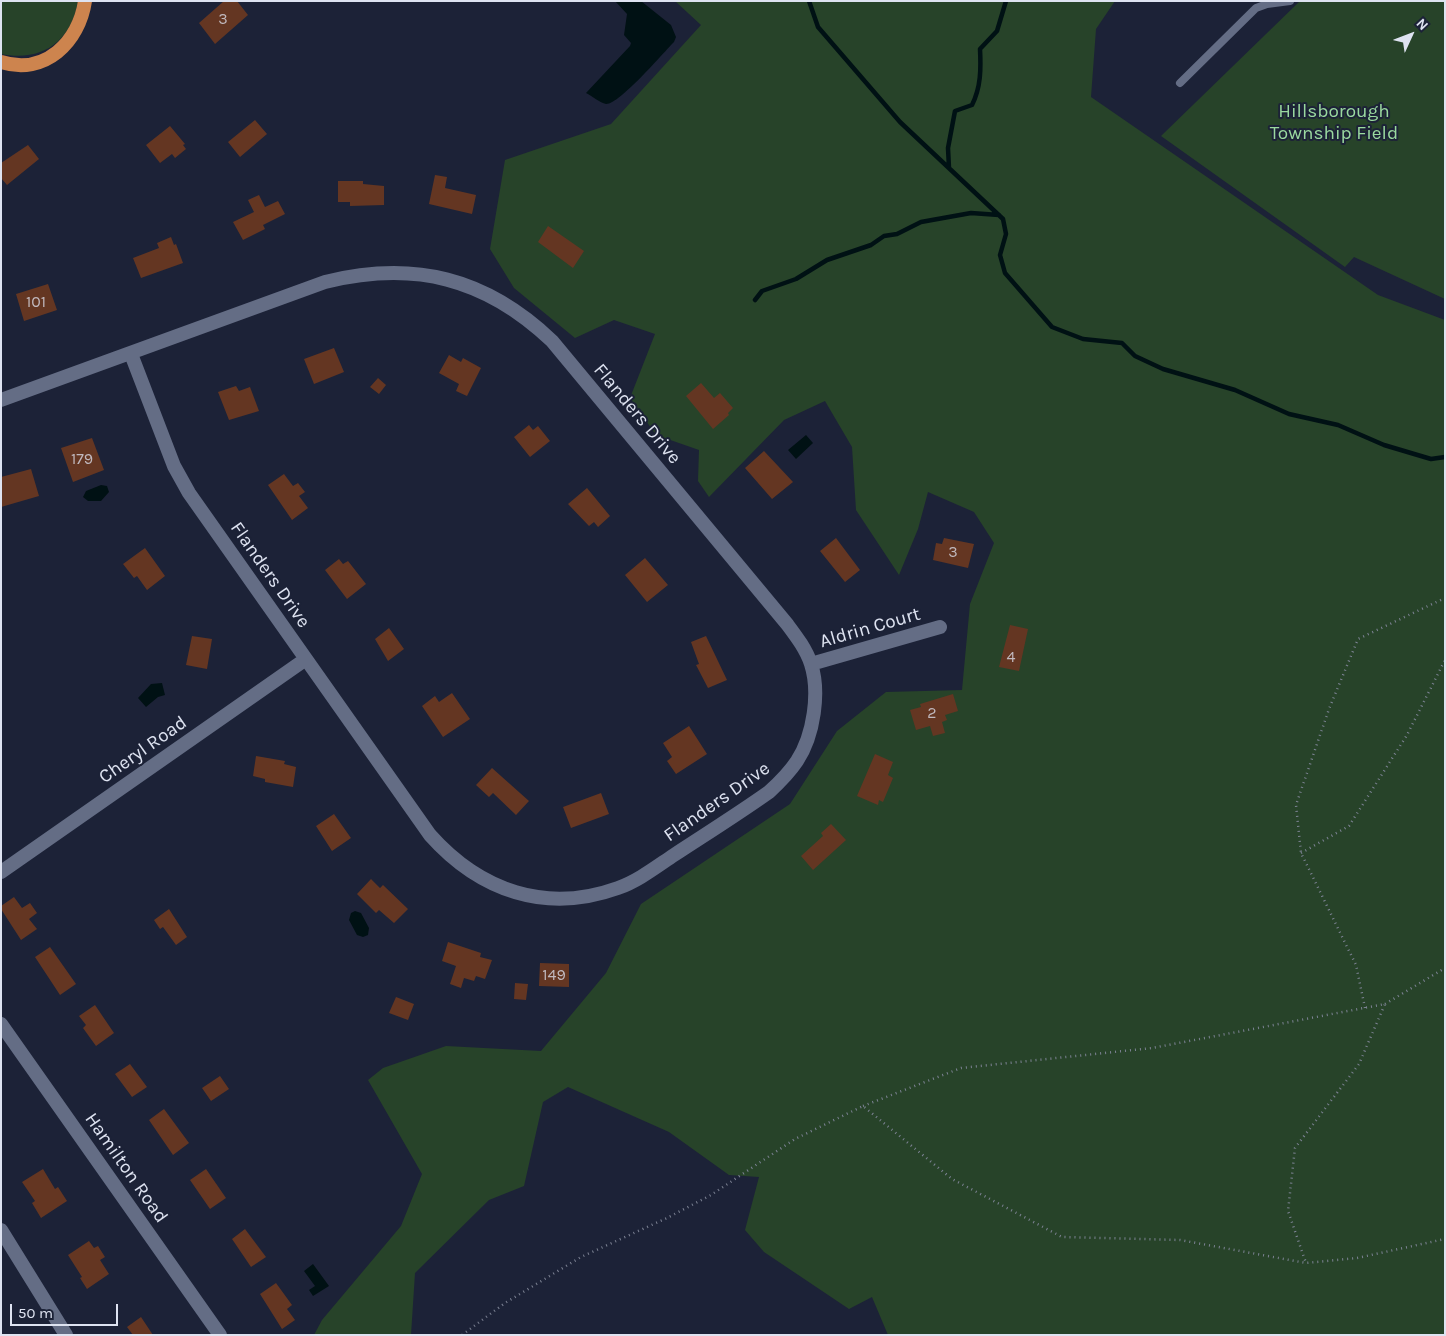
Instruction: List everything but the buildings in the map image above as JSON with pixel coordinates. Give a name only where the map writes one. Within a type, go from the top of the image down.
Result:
[{"type":"highway","points":[[1,62],[23,64],[43,60],[61,50],[73,37],[77,29],[85,1]]},
{"type":"street","name":"Flanders Drive","points":[[1,400],[132,354],[235,314],[325,282],[352,275],[402,272],[433,276],[466,285],[482,292],[528,318],[552,341],[787,624],[811,664],[814,687],[814,713],[808,737],[799,759],[786,776],[769,792],[642,876],[619,888],[590,896],[562,899],[534,897],[486,881],[446,852],[430,835],[189,493],[174,466],[132,354]]},
{"type":"street","name":"Aldrin Court","points":[[811,664],[940,627]]},
{"type":"street","name":"Cheryl Road","points":[[1,872],[306,659]]},
{"type":"street","name":"Hamilton Road","points":[[1,1024],[220,1335]]},
{"type":"street","points":[[1,1230],[66,1335]]},
{"type":"lane","points":[[1180,83],[1256,8],[1267,4],[1290,1]]},
{"type":"path","points":[[1365,1008],[1356,964],[1301,853],[1296,805],[1329,709],[1358,640],[1445,598]]},
{"type":"path","points":[[1301,853],[1349,826],[1407,734],[1445,660]]},
{"type":"path","points":[[462,1335],[504,1303],[581,1257],[667,1218],[711,1195],[795,1139],[863,1106],[961,1068],[1152,1048],[1385,1004],[1445,968]]},
{"type":"path","points":[[1306,1263],[1288,1211],[1295,1148],[1359,1064],[1385,1004]]},
{"type":"path","points":[[863,1106],[952,1179],[1062,1237],[1180,1240],[1306,1263],[1356,1258],[1445,1239]]},
{"type":"green space","points":[[1,1],[78,1],[69,28],[52,46],[42,52],[16,56],[1,54]]},
{"type":"green space","points":[[675,1],[1115,1],[1096,29],[1091,97],[1378,295],[1445,320],[1445,1335],[888,1335],[872,1297],[849,1309],[764,1252],[745,1230],[759,1177],[729,1175],[669,1132],[568,1087],[543,1102],[524,1186],[489,1200],[415,1273],[411,1335],[314,1335],[322,1320],[401,1226],[422,1174],[368,1080],[383,1068],[446,1046],[541,1051],[606,973],[641,904],[790,804],[837,731],[886,692],[962,690],[970,604],[994,543],[974,512],[928,492],[918,529],[899,575],[856,510],[852,447],[825,401],[784,420],[709,497],[698,481],[699,450],[656,435],[630,398],[655,334],[614,320],[575,338],[514,288],[490,249],[505,160],[611,124],[701,25]]},
{"type":"green space","name":"Hillsborough Township Field","points":[[1300,1],[1445,1],[1445,299],[1354,257],[1345,267],[1161,136]]},
{"type":"shaded area","points":[[615,1],[641,1],[671,25],[676,37],[674,42],[631,87],[621,96],[606,104],[586,93],[631,43],[624,35],[627,14]]},
{"type":"shaded area","points":[[806,435],[813,443],[796,459],[788,450]]},
{"type":"shaded area","points":[[101,485],[107,486],[109,492],[101,501],[88,501],[83,497],[86,491]]},
{"type":"shaded area","points":[[162,683],[165,695],[158,697],[146,707],[138,698],[151,684]]},
{"type":"shaded area","points":[[355,911],[361,913],[369,928],[368,935],[363,937],[357,935],[349,920],[351,913]]},
{"type":"shaded area","points":[[313,1264],[329,1286],[313,1296],[309,1290],[315,1286],[304,1271]]},
{"type":"waterway","points":[[809,1],[818,27],[900,122],[1003,219],[1006,234],[1000,255],[1005,273],[1052,327],[1083,339],[1122,343],[1135,356],[1163,369],[1235,390],[1289,414],[1338,425],[1384,445],[1431,459],[1445,457]]},
{"type":"waterway","points":[[949,168],[948,148],[955,111],[972,105],[980,78],[980,49],[997,31],[1006,1]]},
{"type":"waterway","points":[[755,300],[762,291],[796,279],[827,260],[871,245],[884,236],[897,234],[921,222],[971,213],[999,215]]}]
